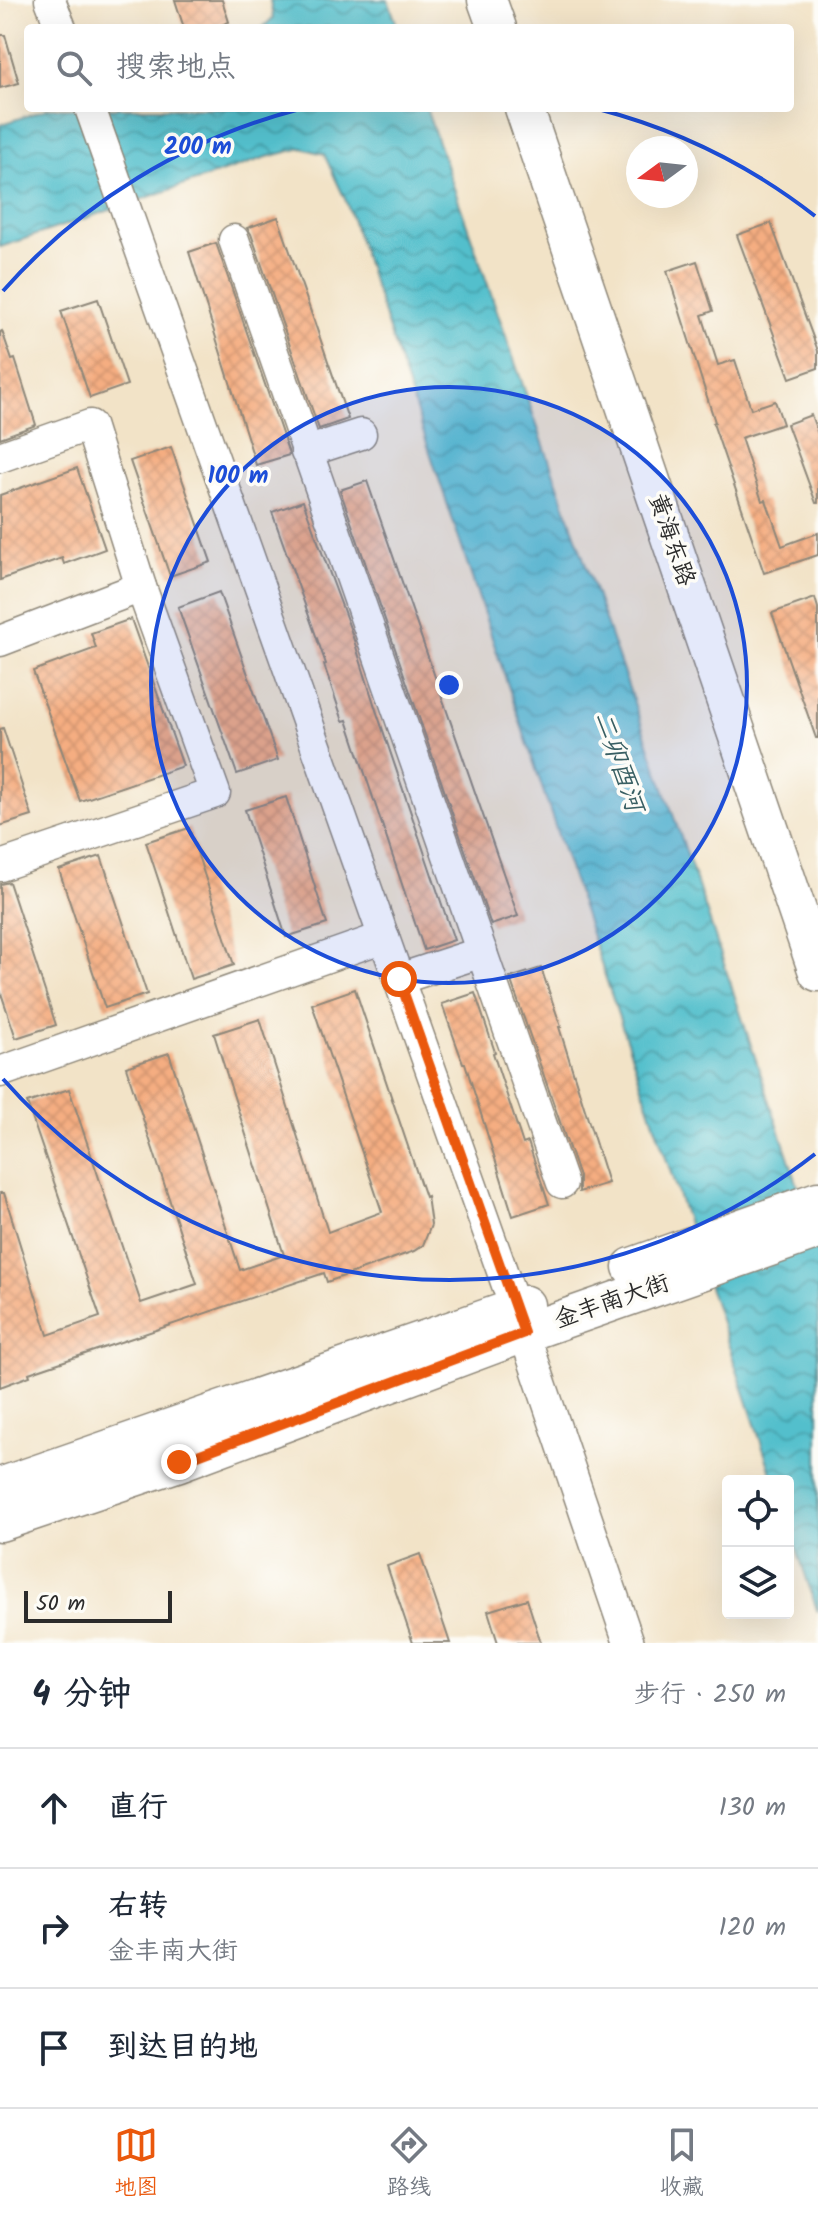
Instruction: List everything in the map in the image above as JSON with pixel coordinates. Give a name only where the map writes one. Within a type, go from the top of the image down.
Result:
[{"type":"main road","points":[[487,0],[496,24]]},
{"type":"main road","points":[[514,0],[522,24]]},
{"type":"main road","name":"黄海东路","points":[[525,112],[818,972]]},
{"type":"main road","name":"黄海东路","points":[[551,112],[818,896]]},
{"type":"main road","name":"金丰南大街","points":[[0,1522],[179,1462],[818,1201]]},
{"type":"main road","name":"金丰南大街","points":[[0,1487],[519,1321],[818,1230]]},
{"type":"street","points":[[50,0],[59,24]]},
{"type":"street","points":[[91,112],[399,979],[629,1643]]},
{"type":"street","points":[[234,240],[562,1183]]},
{"type":"street","points":[[0,457],[90,425],[141,587],[215,793],[0,866]]},
{"type":"street","points":[[306,452],[361,434]]},
{"type":"street","points":[[0,641],[141,587]]},
{"type":"street","points":[[0,1072],[384,937]]},
{"type":"street","points":[[399,979],[482,952]]},
{"type":"water","points":[[270,0],[388,0],[397,24],[266,24],[273,18]]},
{"type":"water","name":"二卯酉河","points":[[37,112],[427,112],[697,883],[818,1246],[818,1613],[794,1541],[794,1475],[772,1475],[346,201],[324,154],[302,148],[267,157],[0,247],[0,125]]},
{"type":"building","points":[[175,0],[222,0],[229,22],[224,24],[183,24]]},
{"type":"building","points":[[0,35],[5,35],[19,83],[0,88]]},
{"type":"building","points":[[278,217],[348,419],[319,429],[247,228]]},
{"type":"building","points":[[771,223],[818,351],[818,368],[790,378],[737,235]]},
{"type":"building","points":[[216,243],[289,455],[256,465],[189,252]]},
{"type":"building","points":[[697,261],[713,311],[702,315],[718,365],[735,360],[751,409],[775,401],[783,424],[741,438],[762,501],[766,500],[782,546],[818,533],[818,555],[764,573],[713,423],[667,271]]},
{"type":"building","points":[[98,299],[127,385],[90,398],[61,311]]},
{"type":"building","points":[[0,332],[12,360],[15,359],[36,425],[0,438]]},
{"type":"building","points":[[811,415],[818,434],[818,503],[787,424]]},
{"type":"building","points":[[171,447],[211,562],[170,576],[130,461]]},
{"type":"building","points":[[77,468],[105,549],[64,564],[62,558],[0,580],[0,495]]},
{"type":"building","points":[[367,481],[518,916],[491,925],[340,490]]},
{"type":"building","points":[[303,501],[351,631],[454,940],[424,950],[347,720],[343,721],[272,512]]},
{"type":"building","points":[[219,592],[278,760],[237,774],[178,607]]},
{"type":"building","points":[[815,598],[818,608],[818,738],[772,613]]},
{"type":"building","points":[[131,619],[183,766],[80,801],[33,671],[96,648],[91,633]]},
{"type":"building","points":[[3,728],[32,816],[0,826],[0,729]]},
{"type":"building","points":[[286,797],[327,924],[286,937],[245,810]]},
{"type":"building","points":[[189,828],[234,965],[191,979],[146,842]]},
{"type":"building","points":[[101,856],[147,994],[105,1008],[59,870]]},
{"type":"building","points":[[9,882],[56,1025],[16,1038],[0,990],[0,884]]},
{"type":"building","points":[[541,968],[608,1183],[579,1192],[579,1177],[510,978]]},
{"type":"building","points":[[355,989],[427,1196],[431,1225],[423,1245],[327,1282],[324,1273],[29,1373],[30,1376],[0,1387],[0,1193],[4,1193],[48,1335],[100,1317],[27,1103],[69,1089],[141,1303],[197,1284],[126,1067],[169,1053],[240,1270],[284,1255],[214,1034],[260,1019],[328,1232],[382,1212],[312,1004]]},
{"type":"building","points":[[475,993],[523,1144],[528,1142],[549,1204],[513,1216],[465,1063],[442,1004]]},
{"type":"building","points":[[420,1554],[450,1643],[413,1643],[387,1566]]},
{"type":"building","points":[[527,1599],[541,1643],[498,1643],[488,1611]]},
{"type":"route","points":[[179,1462],[524,1333],[399,979]]}]
